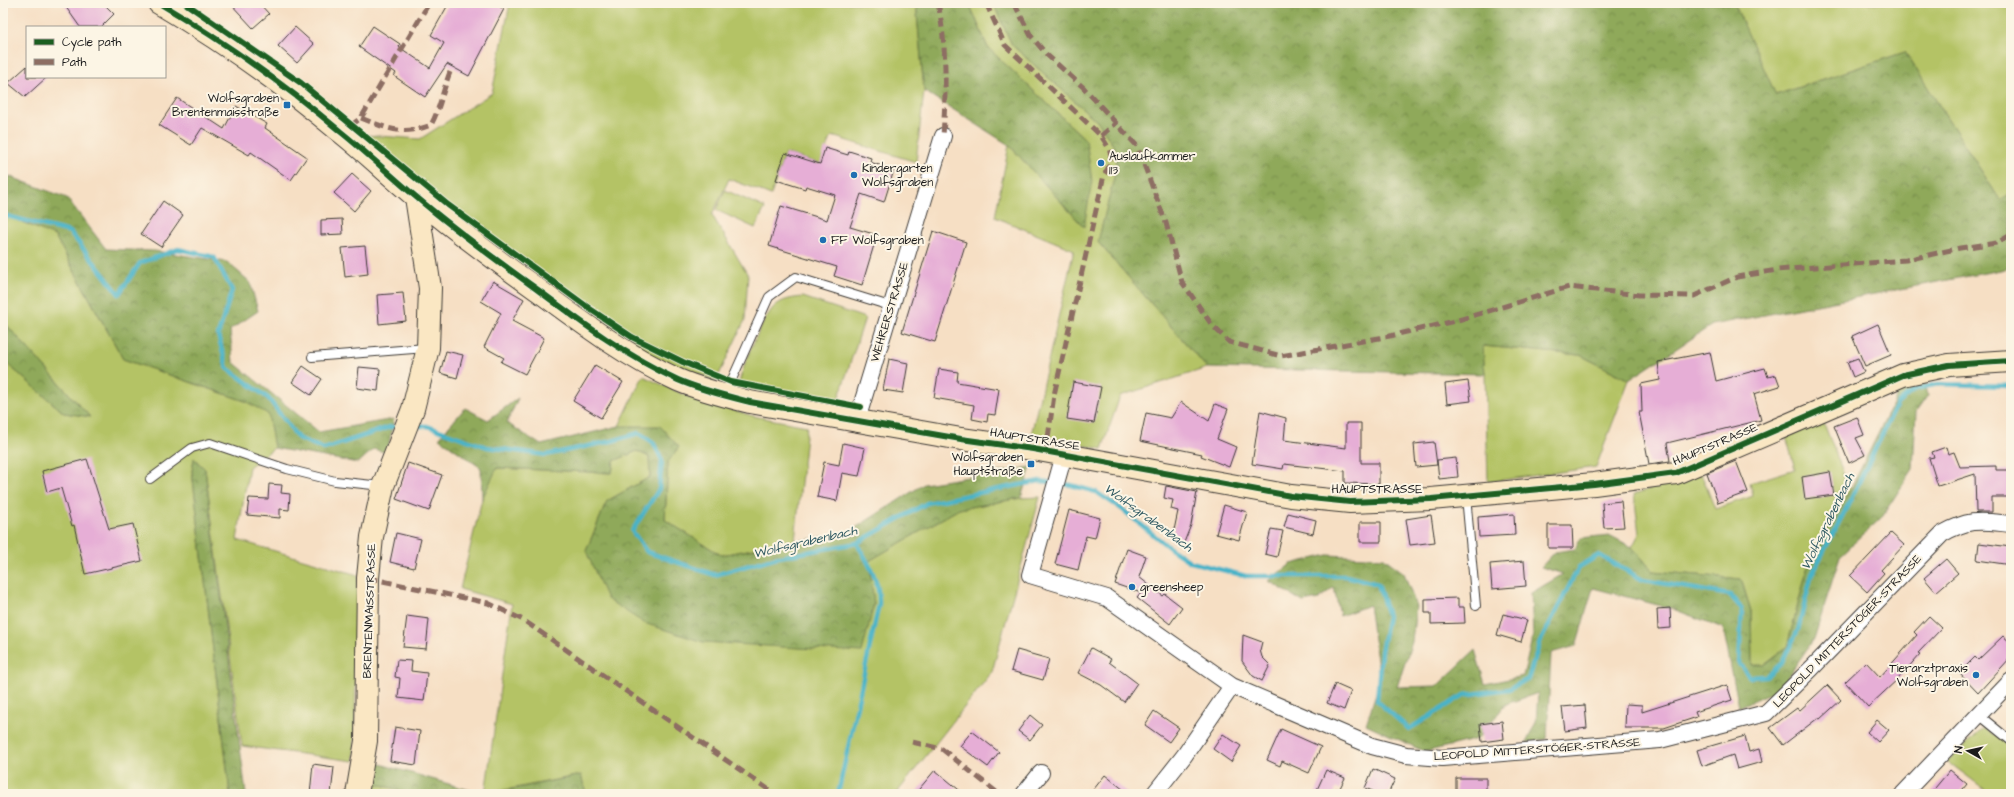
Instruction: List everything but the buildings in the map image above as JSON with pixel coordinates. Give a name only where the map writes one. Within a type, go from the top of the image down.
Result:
[{"type":"main road","name":"HAUPTSTRASSE","points":[[158,3],[234,49],[294,93],[342,132],[416,197],[488,254],[564,310],[618,347],[679,380],[725,396],[857,420],[1061,465],[1298,497],[1350,502],[1432,499],[1594,484],[1676,473],[1904,375],[1949,365],[2011,361]]},
{"type":"main road","name":"BRENTENMAISSTRASSE","points":[[357,794],[366,741],[369,564],[372,537],[383,486],[413,408],[428,348],[430,288],[416,197]]},
{"type":"street","name":"WEHRERSTRASSE","points":[[857,420],[890,306],[943,136]]},
{"type":"street","name":"LEOPOLD MITTERSTÖGER-STRASSE","points":[[1061,465],[1030,575],[1107,598],[1232,686],[1372,746],[1406,755],[1442,758],[1660,740],[1766,713],[1812,668],[1942,534],[1960,524],[1982,521],[2011,524]]},
{"type":"street","points":[[1903,794],[2011,681]]},
{"type":"street","points":[[1154,794],[1184,756],[1232,686]]},
{"type":"street","points":[[1024,794],[1042,773]]},
{"type":"lane","points":[[725,396],[769,297],[796,277],[890,306]]},
{"type":"lane","points":[[312,357],[428,348]]},
{"type":"lane","points":[[150,479],[192,448],[210,443],[287,469],[335,481],[383,486]]},
{"type":"lane","points":[[1466,496],[1476,606]]},
{"type":"lane","points":[[1979,715],[2011,741]]},
{"type":"green space","points":[[510,3],[916,3],[924,91],[916,162],[832,136],[820,164],[785,153],[771,195],[729,179],[712,215],[748,275],[745,320],[716,381],[654,357],[597,320],[410,180],[365,135],[420,139],[492,93]]},
{"type":"green space","points":[[916,3],[969,3],[988,48],[1086,140],[1092,181],[1084,227],[1009,145],[924,91]]},
{"type":"green space","points":[[969,3],[993,3],[1012,45],[1099,123],[1116,150],[1117,166],[1098,242],[1207,368],[1120,396],[1102,449],[1031,435],[1074,250],[995,217],[1009,145],[1083,226],[1086,140],[988,48]]},
{"type":"green space","points":[[993,3],[1734,3],[1776,95],[1905,52],[2000,200],[2011,193],[2011,268],[1712,325],[1629,380],[1580,355],[1483,346],[1485,374],[1207,368],[1098,242],[1117,166],[1116,150],[1099,123],[1012,45]]},
{"type":"green space","points":[[1734,3],[2011,3],[2011,193],[2000,200],[1905,52],[1775,95]]},
{"type":"green space","points":[[3,174],[67,198],[106,249],[155,251],[227,262],[250,282],[258,311],[230,330],[233,362],[319,432],[394,419],[387,453],[374,449],[358,463],[274,448],[268,414],[245,401],[123,359],[55,236],[3,214]]},
{"type":"green space","points":[[725,190],[765,208],[755,228],[716,210]]},
{"type":"green space","points":[[3,214],[55,236],[123,359],[245,401],[269,414],[274,448],[249,467],[237,540],[358,575],[354,761],[242,746],[205,469],[194,458],[192,471],[230,794],[3,794],[3,360],[64,413],[89,416],[3,321]]},
{"type":"green space","points":[[803,297],[865,318],[836,406],[747,391],[739,384],[754,342],[771,310],[782,301]]},
{"type":"green space","points":[[3,321],[90,417],[64,413],[3,360]]},
{"type":"green space","points":[[1482,346],[1580,355],[1629,380],[1596,467],[1488,482],[1485,374]]},
{"type":"green space","points":[[643,376],[689,397],[753,416],[807,426],[795,541],[721,555],[665,520],[668,462],[619,426]]},
{"type":"green space","points":[[1924,380],[1928,395],[1916,412],[1913,469],[1881,518],[1840,556],[1814,639],[1779,689],[1739,707],[1723,628],[1673,609],[1593,588],[1576,646],[1551,653],[1547,739],[1526,743],[1536,722],[1538,693],[1506,704],[1477,739],[1425,752],[1366,724],[1380,681],[1369,605],[1340,616],[1334,587],[1319,599],[1303,602],[1269,581],[1291,564],[1328,555],[1384,558],[1404,573],[1416,606],[1412,642],[1397,687],[1437,686],[1475,650],[1485,684],[1523,676],[1533,635],[1531,593],[1563,574],[1541,567],[1555,552],[1575,549],[1581,538],[1609,535],[1632,547],[1653,571],[1741,579],[1751,611],[1752,665],[1763,665],[1787,647],[1810,558],[1850,490],[1901,388]]},
{"type":"green space","points":[[518,398],[507,423],[541,445],[619,426],[660,426],[679,447],[668,462],[665,520],[721,555],[849,532],[924,484],[1031,467],[1021,498],[959,509],[869,561],[874,604],[862,652],[703,642],[644,623],[607,599],[586,551],[607,501],[650,477],[649,457],[637,451],[614,461],[612,473],[497,468],[482,499],[481,468],[439,438],[465,408],[488,420]]},
{"type":"green space","points":[[1823,421],[1850,490],[1810,558],[1787,647],[1764,665],[1752,666],[1751,611],[1741,579],[1653,571],[1632,547],[1639,534],[1634,494],[1701,473],[1715,509],[1753,496],[1750,483],[1795,469],[1786,436]]},
{"type":"green space","points":[[637,451],[649,457],[650,477],[607,501],[586,551],[874,604],[868,561],[959,509],[1021,498],[1040,497],[992,672],[896,794],[586,794],[581,775],[485,794],[512,604],[460,589],[482,499],[496,468],[612,473],[614,461]]},
{"type":"green space","points":[[194,458],[205,469],[246,794],[230,794],[192,471]]},
{"type":"green space","points":[[1984,728],[2011,746],[2011,794],[1991,794],[1947,761]]},
{"type":"green space","points":[[377,763],[483,794],[412,794],[371,782]]},
{"type":"green space","points":[[581,775],[586,794],[489,794]]},
{"type":"green space","points":[[371,782],[412,794],[368,794]]},
{"type":"waterway","name":"Wolfsgrabenbach","points":[[3,215],[70,232],[119,294],[140,263],[178,249],[214,257],[232,290],[218,335],[227,368],[268,398],[298,438],[324,449],[390,427],[400,427]]},
{"type":"waterway","name":"Wolfsgrabenbach","points":[[414,426],[427,426],[487,447],[546,455],[612,441],[639,433],[653,442],[662,460],[659,489],[632,531],[647,552],[715,575],[774,558],[857,543],[927,503],[1040,481],[1071,485],[1096,492],[1123,510],[1171,549],[1191,562],[1246,576],[1346,576],[1378,584],[1388,616],[1381,652],[1377,701],[1409,729],[1464,695],[1509,689],[1528,679],[1540,642],[1579,567],[1599,555],[1643,580],[1730,595],[1742,609],[1739,664],[1750,677],[1766,676],[1782,663],[1798,630],[1812,574],[1849,503],[1897,404],[1915,389],[1938,384],[2011,386]]},
{"type":"waterway","points":[[838,794],[879,604],[878,587],[869,565],[857,543]]},
{"type":"marked path","points":[[350,126],[361,118],[429,3]]},
{"type":"marked path","points":[[938,3],[943,36],[945,70],[943,136]]},
{"type":"marked path","points":[[986,3],[1005,45],[1101,136],[1108,146],[1111,155],[1110,164],[1104,175],[1054,395],[1046,452]]},
{"type":"marked path","points":[[1014,3],[1031,36],[1047,55],[1083,87],[1137,146],[1166,223],[1182,282],[1212,325],[1229,342],[1281,356],[1390,336],[1455,321],[1569,287],[1639,295],[1694,296],[1737,277],[1777,270],[1906,260],[1960,248],[1997,243],[2011,235]]},
{"type":"marked path","points":[[361,118],[388,128],[403,131],[431,125],[437,112],[450,72]]},
{"type":"marked path","points":[[1101,136],[1117,122]]},
{"type":"marked path","points":[[368,578],[488,603],[523,620],[775,794]]},
{"type":"marked path","points":[[912,742],[942,749],[999,794]]},
{"type":"cycle path","points":[[159,3],[206,32],[275,80],[319,114],[415,196],[460,232],[571,315],[606,339],[641,361],[687,384],[750,402],[961,439],[1033,449],[1291,496],[1350,502],[1431,499],[1594,484],[1676,473],[1903,375],[1949,365],[2011,361]]},
{"type":"cycle path","points":[[185,3],[301,83],[448,205],[590,309],[632,337],[683,362],[731,382],[861,407]]},
{"type":"place","name":"Wolfsgraben Brentenmaisstraße","points":[[287,105]]},
{"type":"place","name":"Auslaufkammer 113","points":[[1101,163]]},
{"type":"place","name":"Kindergarten Wolfsgraben","points":[[854,175]]},
{"type":"place","name":"FF Wolfsgraben","points":[[823,240]]},
{"type":"place","name":"Wolfsgraben Hauptstraße","points":[[1031,464]]},
{"type":"place","name":"greensheep","points":[[1132,587]]},
{"type":"place","name":"Tierarztpraxis Wolfsgraben","points":[[1976,675]]}]
